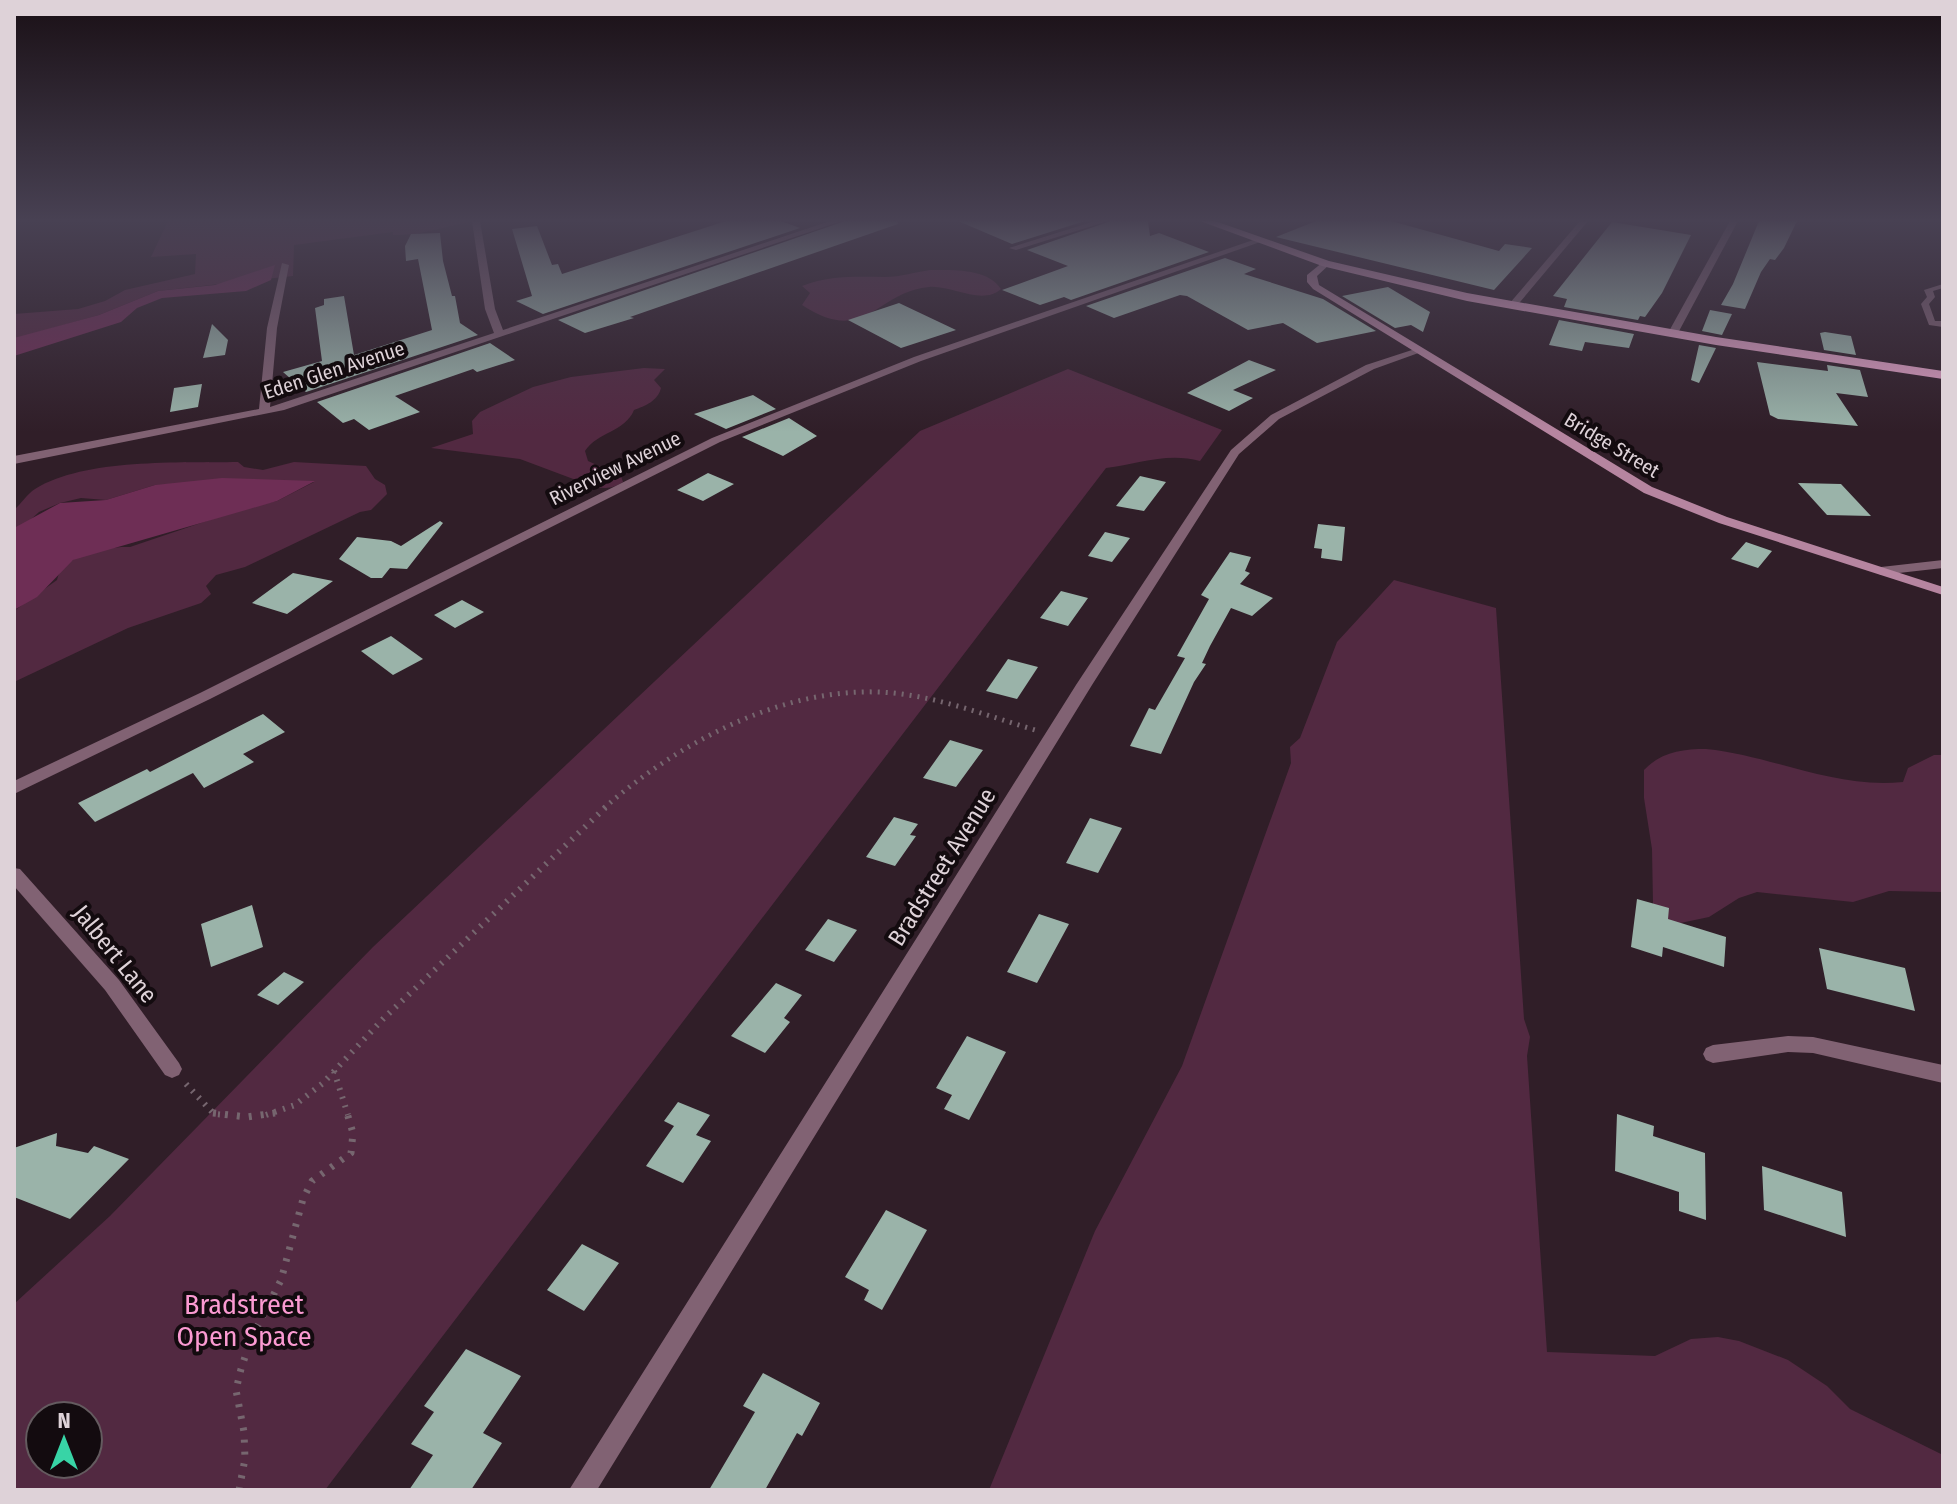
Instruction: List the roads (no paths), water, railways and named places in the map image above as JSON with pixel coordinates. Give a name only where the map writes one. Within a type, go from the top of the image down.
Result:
[{"type":"main road","name":"Bridge Street","points":[[1323,291],[1648,490],[1710,516],[1943,591]]},
{"type":"main road","points":[[1446,291],[1512,306],[1943,375]]},
{"type":"street","points":[[264,412],[272,328],[280,291]]},
{"type":"street","points":[[487,291],[499,333]]},
{"type":"street","name":"Eden Glen Avenue","points":[[14,460],[264,412],[626,291]]},
{"type":"street","name":"Riverview Avenue","points":[[14,788],[205,696],[702,446],[775,413],[907,362],[1113,291]]},
{"type":"street","points":[[1512,306],[1525,291]]},
{"type":"street","points":[[1673,333],[1696,291]]},
{"type":"street","name":"Bradstreet Avenue","points":[[582,1490],[1053,735],[1235,452],[1275,417],[1370,367],[1419,351]]},
{"type":"street","points":[[1881,571],[1943,564]]},
{"type":"street","name":"Jalbert Lane","points":[[14,874],[112,985],[172,1069]]},
{"type":"street","points":[[1713,1054],[1788,1044],[1813,1045],[1943,1074]]},
{"type":"lane","points":[[1929,291],[1931,297],[1925,304],[1932,323],[1943,324]]},
{"type":"park label","name":"Bradstreet Open Space","points":[[244,1320]]}]
